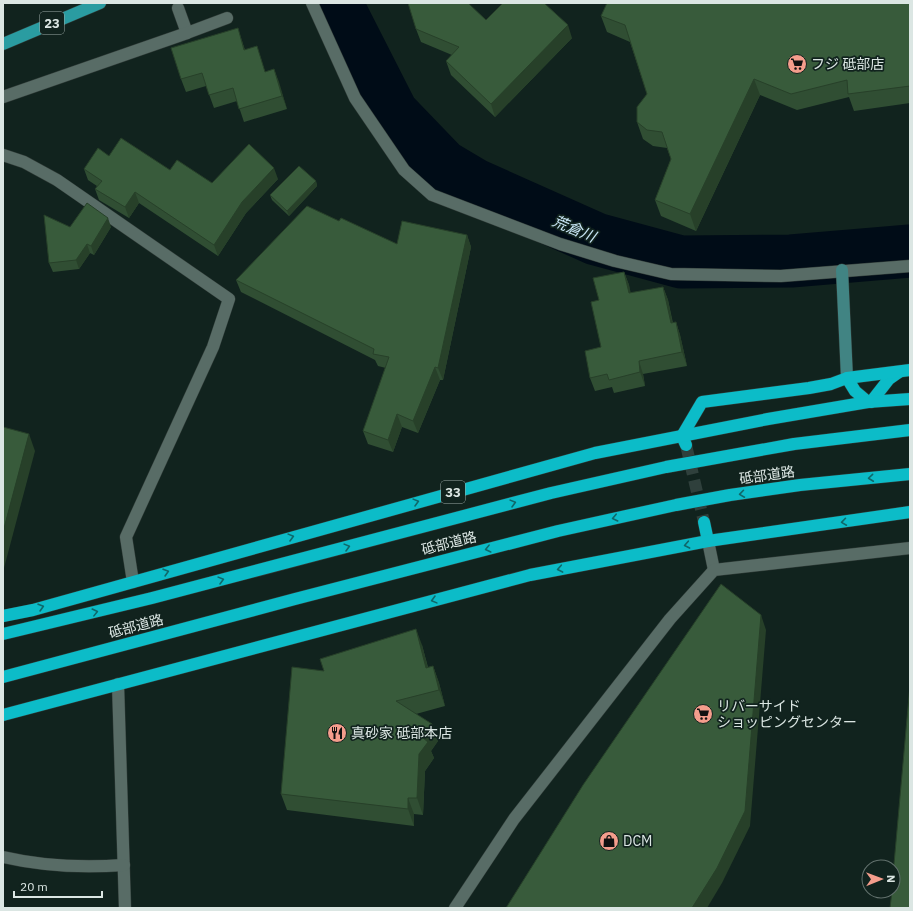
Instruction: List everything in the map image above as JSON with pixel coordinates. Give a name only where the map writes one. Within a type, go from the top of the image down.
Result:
[{"type":"highway","points":[[847,378],[855,391],[870,402],[889,379],[905,371]]},
{"type":"highway","points":[[684,440],[702,402],[809,388],[831,384],[847,378],[905,371]]},
{"type":"highway","name":"33","points":[[3,616],[133,582],[595,453],[684,440],[768,418],[870,402],[910,399]]},
{"type":"highway","name":"砥部道路","points":[[3,634],[152,598],[551,493],[666,466],[794,444],[910,430]]},
{"type":"highway","name":"砥部道路","points":[[3,677],[295,598],[558,531],[676,505],[730,495],[800,485],[910,474]]},
{"type":"highway","points":[[3,715],[530,575],[708,541],[910,512]]},
{"type":"highway","points":[[704,522],[708,541]]},
{"type":"main road","name":"23","points":[[3,44],[100,3]]},
{"type":"street","points":[[312,3],[355,98],[404,170],[432,195],[560,244],[615,260],[672,274],[781,276],[842,270],[910,266]]},
{"type":"street","points":[[178,8],[187,33]]},
{"type":"street","points":[[3,96],[227,18]]},
{"type":"street","points":[[3,155],[24,162],[57,180],[229,299],[213,347],[126,537],[133,582]]},
{"type":"street","points":[[842,270],[847,378]]},
{"type":"street","points":[[708,541],[714,570]]},
{"type":"street","points":[[455,908],[514,819],[670,618],[714,570],[910,548]]},
{"type":"street","points":[[118,684],[125,908]]},
{"type":"street","points":[[3,857],[27,863],[42,864],[102,866],[124,865]]},
{"type":"building","points":[[408,3],[468,3],[486,20],[503,3],[544,3],[568,25],[491,104],[446,61],[459,47],[416,29]]},
{"type":"building","name":"フジ 砥部店","points":[[607,3],[910,3],[910,86],[848,94],[847,80],[791,94],[754,79],[690,214],[655,200],[671,159],[662,132],[647,130],[637,122],[637,107],[647,94],[625,25],[601,16]]},
{"type":"building","points":[[238,28],[244,50],[257,46],[265,72],[274,69],[282,96],[239,109],[233,88],[209,95],[202,73],[181,79],[171,48]]},
{"type":"building","points":[[121,138],[170,170],[177,160],[212,183],[249,144],[274,168],[242,202],[214,245],[135,192],[125,207],[95,189],[102,181],[84,169],[98,148],[109,156]]},
{"type":"building","points":[[299,166],[316,181],[287,211],[270,195]]},
{"type":"building","points":[[87,203],[108,218],[91,246],[87,244],[76,260],[49,263],[44,215],[70,227]]},
{"type":"building","points":[[307,206],[339,221],[341,218],[397,244],[402,221],[467,235],[438,368],[435,367],[413,421],[397,414],[388,440],[363,431],[389,357],[373,354],[374,349],[236,280]]},
{"type":"building","points":[[624,272],[629,293],[663,287],[671,323],[676,322],[682,352],[639,361],[640,372],[609,380],[607,374],[590,378],[585,351],[601,347],[591,302],[599,300],[593,278]]},
{"type":"building","points":[[3,427],[29,434],[3,532]]},
{"type":"building","points":[[721,584],[761,615],[745,811],[717,868],[692,908],[506,908],[583,785]]},
{"type":"building","name":"真砂家 砥部本店","points":[[416,629],[426,668],[433,666],[439,690],[396,701],[432,724],[423,738],[428,742],[419,754],[417,798],[408,798],[408,809],[281,794],[292,667],[324,671],[320,659]]},
{"type":"building","points":[[910,685],[910,908],[890,908],[891,899],[901,899],[901,859],[894,859]]},
{"type":"waterway","name":"荒倉川","points":[[336,3],[392,113],[443,166],[475,185],[596,239],[681,262],[791,261],[910,251]]},
{"type":"tunnel","points":[[686,445],[704,522]]},
{"type":"place","name":"フジ 砥部店","points":[[797,64]]},
{"type":"place","name":"リバーサイド ショッピングセンター","points":[[703,714]]},
{"type":"place","name":"真砂家 砥部本店","points":[[337,733]]},
{"type":"place","name":"DCM","points":[[609,841]]}]
